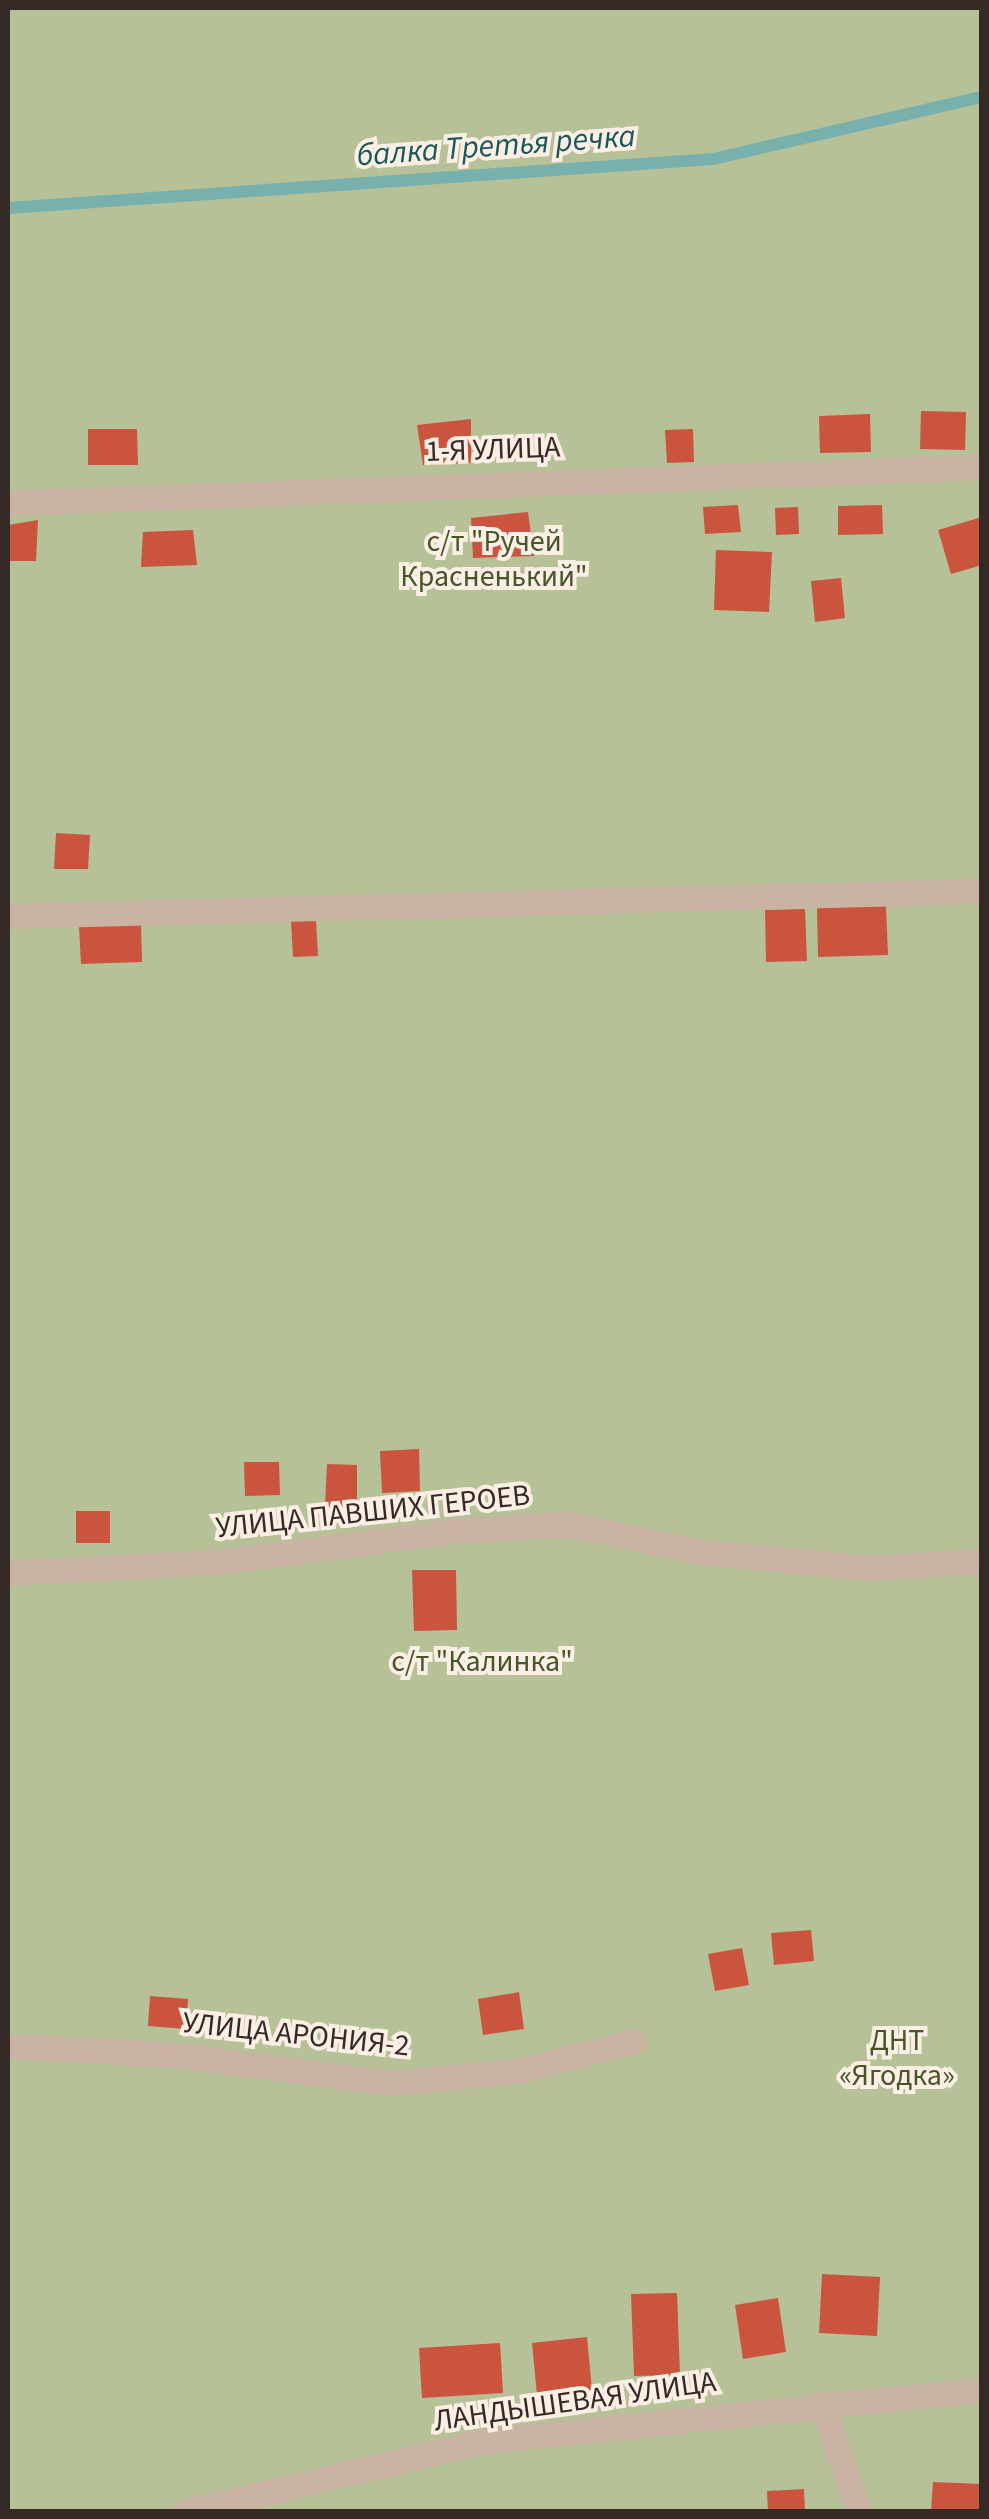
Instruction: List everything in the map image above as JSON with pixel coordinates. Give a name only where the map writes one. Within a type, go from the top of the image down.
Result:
[{"type":"street","name":"1-Я УЛИЦА","points":[[8,503],[982,467]]},
{"type":"street","points":[[8,916],[982,891]]},
{"type":"street","name":"УЛИЦА ПАВШИХ ГЕРОЕВ","points":[[8,1573],[218,1562],[462,1530],[566,1524],[701,1552],[869,1568],[982,1560]]},
{"type":"street","name":"УЛИЦА АРОНИЯ-2","points":[[8,2046],[175,2055],[391,2084],[519,2071],[634,2042]]},
{"type":"street","name":"ЛАНДЫШЕВАЯ УЛИЦА","points":[[184,2512],[486,2441],[822,2403],[982,2390]]},
{"type":"street","points":[[822,2403],[859,2512]]},
{"type":"green space","points":[[8,8],[981,8],[981,2511],[8,2512]]},
{"type":"building","points":[[921,411],[966,412],[965,450],[920,449]]},
{"type":"building","points":[[870,414],[871,452],[820,453],[819,416]]},
{"type":"building","points":[[471,419],[471,463],[423,465],[417,425]]},
{"type":"building","points":[[88,429],[137,429],[138,465],[88,465]]},
{"type":"building","points":[[693,429],[694,462],[667,463],[665,430]]},
{"type":"building","points":[[738,505],[741,532],[705,534],[703,507]]},
{"type":"building","points":[[882,505],[883,534],[838,535],[838,506]]},
{"type":"building","points":[[798,507],[799,534],[776,535],[775,508]]},
{"type":"building","points":[[528,512],[534,556],[473,558],[471,518]]},
{"type":"building","points":[[982,517],[982,565],[951,574],[938,530]]},
{"type":"building","points":[[38,520],[36,561],[8,561],[8,525]]},
{"type":"building","points":[[193,530],[197,565],[141,567],[143,532]]},
{"type":"building","points":[[716,550],[772,552],[769,612],[714,610]]},
{"type":"building","points":[[841,578],[845,618],[815,622],[811,581]]},
{"type":"building","points":[[56,833],[90,835],[88,869],[54,869]]},
{"type":"building","points":[[886,906],[888,955],[818,957],[817,908]]},
{"type":"building","points":[[805,909],[807,961],[766,962],[765,910]]},
{"type":"building","points":[[316,920],[318,956],[293,957],[291,921]]},
{"type":"building","points":[[141,924],[142,962],[81,964],[79,927]]},
{"type":"building","points":[[419,1449],[420,1491],[382,1493],[380,1451]]},
{"type":"building","points":[[244,1462],[279,1462],[280,1495],[245,1496]]},
{"type":"building","points":[[327,1464],[357,1465],[357,1508],[325,1507]]},
{"type":"building","points":[[76,1511],[110,1511],[110,1543],[76,1543]]},
{"type":"building","points":[[412,1570],[456,1570],[457,1630],[414,1631]]},
{"type":"building","points":[[811,1930],[814,1961],[774,1965],[771,1933]]},
{"type":"building","points":[[742,1948],[749,1985],[715,1991],[708,1954]]},
{"type":"building","points":[[519,1992],[524,2029],[483,2035],[478,1999]]},
{"type":"building","points":[[150,1996],[188,1999],[186,2029],[148,2026]]},
{"type":"building","points":[[822,2274],[880,2277],[877,2336],[819,2333]]},
{"type":"building","points":[[677,2293],[680,2375],[634,2376],[631,2294]]},
{"type":"building","points":[[778,2298],[786,2352],[743,2359],[735,2305]]},
{"type":"building","points":[[587,2337],[592,2390],[537,2395],[532,2343]]},
{"type":"building","points":[[500,2343],[503,2393],[422,2398],[419,2348]]},
{"type":"building","points":[[933,2482],[982,2484],[982,2512],[931,2512]]},
{"type":"building","points":[[804,2489],[805,2512],[768,2512],[767,2491]]},
{"type":"waterway","name":"балка Третья речка","points":[[8,208],[713,159],[982,97]]},
{"type":"park label","name":"с/т \"Ручей Красненький\"","points":[[494,559]]},
{"type":"park label","name":"с/т \"Калинка\"","points":[[482,1662]]},
{"type":"park label","name":"ДНТ «Ягодка»","points":[[897,2058]]}]
